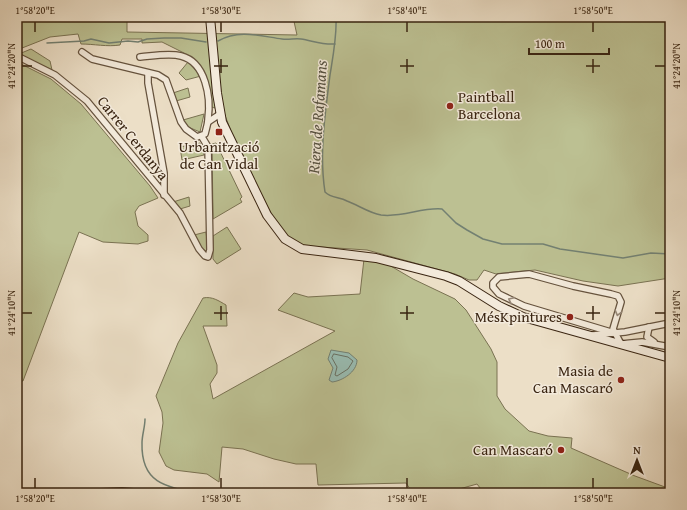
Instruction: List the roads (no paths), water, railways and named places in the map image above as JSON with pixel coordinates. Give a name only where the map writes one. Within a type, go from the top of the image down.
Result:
[{"type":"main road","points":[[210,17],[219,111],[228,137],[267,215],[280,235],[292,244],[314,251],[376,258],[446,276],[459,281],[516,315],[670,358]]},
{"type":"street","points":[[82,52],[92,59],[158,75],[166,80],[181,122],[194,136],[202,137],[205,134],[209,111],[204,80],[199,69],[192,62],[179,56],[140,56]]},
{"type":"street","name":"Carrer Cerdanya","points":[[17,56],[54,75],[87,101],[184,218],[199,249],[208,257],[210,250],[208,147],[202,137]]},
{"type":"street","points":[[148,73],[148,83],[164,173],[164,195]]},
{"type":"street","points":[[209,111],[219,111]]},
{"type":"street","points":[[208,122],[219,111]]},
{"type":"street","points":[[614,333],[524,306],[499,294],[493,287],[493,283],[499,277],[529,274],[618,296],[621,302],[613,329],[621,344],[642,342],[670,347]]},
{"type":"street","points":[[586,335],[614,333],[670,323]]},
{"type":"street","points":[[649,327],[647,337],[657,344]]},
{"type":"street","points":[[80,493],[122,491],[145,493]]},
{"type":"water","points":[[331,350],[349,353],[357,360],[352,372],[340,380],[332,382],[329,380],[333,368],[328,359]]},
{"type":"waterway","name":"Riera de Rafamans","points":[[336,17],[335,39],[323,134],[323,178],[325,192],[327,194],[372,213],[381,215],[389,216],[442,209],[456,223],[467,230],[483,239],[502,244],[543,244],[560,249],[623,258],[651,253],[670,254]]},
{"type":"waterway","points":[[218,41],[234,35],[250,34],[335,44]]},
{"type":"waterway","points":[[47,43],[84,41],[91,39],[109,43],[128,41],[138,42],[147,39],[164,38],[181,38],[206,42]]},
{"type":"waterway","points":[[145,419],[142,440],[143,456],[146,467],[151,475],[157,481],[166,485],[199,493]]},
{"type":"place","name":"Paintball Barcelona","points":[[450,106]]},
{"type":"place","name":"Urbanització de Can Vidal","points":[[219,132]]},
{"type":"place","name":"MésKpintures","points":[[570,317]]},
{"type":"place","name":"Masia de Can Mascaró","points":[[621,380]]},
{"type":"place","name":"Can Mascaró","points":[[561,450]]}]
